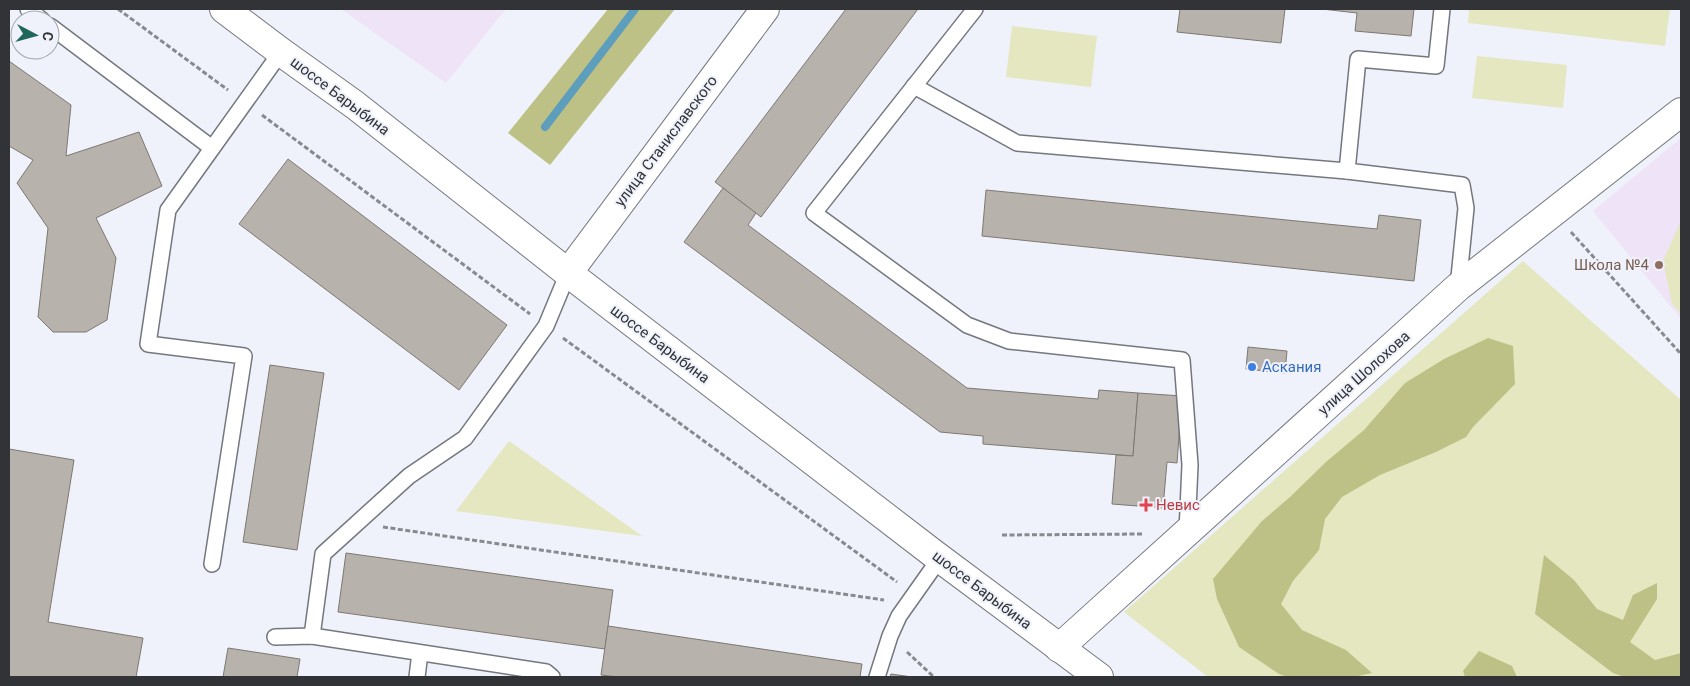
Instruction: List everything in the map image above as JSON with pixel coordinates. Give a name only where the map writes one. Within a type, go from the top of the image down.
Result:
[{"type":"street","name":"шоссе Барыбина","points":[[224,9],[355,105],[568,273],[940,558],[1099,677]]},
{"type":"street","name":"улица Станиславского","points":[[568,273],[765,9]]},
{"type":"street","name":"улица Шолохова","points":[[1059,648],[1458,287],[1681,112]]},
{"type":"lane","points":[[975,9],[814,213],[967,325],[1009,341],[1182,360],[1190,465],[1187,533]]},
{"type":"lane","points":[[1347,171],[1358,58],[1436,66],[1442,9]]},
{"type":"lane","points":[[60,34],[212,148]]},
{"type":"lane","points":[[212,564],[244,356],[148,344],[168,210],[281,52]]},
{"type":"lane","points":[[914,86],[1017,143],[1347,171],[1462,185],[1466,208],[1458,287]]},
{"type":"lane","points":[[312,636],[323,554],[409,476],[466,438],[546,326],[568,273]]},
{"type":"lane","points":[[877,677],[890,636],[911,593],[940,558]]},
{"type":"lane","points":[[275,637],[312,636],[546,672],[552,677]]},
{"type":"lane","points":[[417,677],[420,653]]},
{"type":"path","points":[[118,9],[911,593],[899,603],[357,523]]},
{"type":"path","points":[[1566,227],[1681,354]]},
{"type":"path","points":[[1002,535],[1187,533]]},
{"type":"path","points":[[890,636],[934,677]]},
{"type":"shaded area","points":[[341,9],[506,9],[446,83]]},
{"type":"shaded area","name":"Школа №4","points":[[1681,138],[1681,319],[1593,211]]},
{"type":"green space","points":[[608,9],[675,9],[550,165],[508,133]]},
{"type":"green space","points":[[1469,9],[1670,9],[1665,46],[1468,23]]},
{"type":"green space","points":[[1012,26],[1097,36],[1091,87],[1006,77]]},
{"type":"green space","points":[[1477,56],[1567,65],[1563,108],[1472,98]]},
{"type":"green space","points":[[1681,221],[1681,314],[1672,304],[1663,261]]},
{"type":"green space","points":[[1523,261],[1681,400],[1681,677],[1208,677],[1124,612]]},
{"type":"green space","points":[[1488,338],[1513,346],[1515,384],[1473,427],[1466,437],[1436,452],[1380,475],[1342,497],[1325,519],[1319,550],[1293,581],[1281,604],[1302,630],[1346,650],[1372,673],[1354,677],[1288,677],[1279,674],[1239,647],[1217,599],[1213,579],[1262,521],[1364,430],[1405,383],[1444,359]]},
{"type":"green space","points":[[509,441],[642,536],[456,511]]},
{"type":"green space","points":[[1544,555],[1574,580],[1597,609],[1623,620],[1633,595],[1657,583],[1657,599],[1630,642],[1655,660],[1681,653],[1681,677],[1625,677],[1613,673],[1535,614]]},
{"type":"green space","points":[[1479,651],[1512,666],[1517,677],[1465,677],[1463,671]]},
{"type":"building","points":[[846,9],[918,9],[761,217],[715,182]]},
{"type":"building","points":[[1180,9],[1285,9],[1281,43],[1177,32]]},
{"type":"building","points":[[1322,9],[1414,9],[1411,36],[1355,31],[1357,13]]},
{"type":"building","points":[[9,61],[71,105],[66,156],[139,132],[162,186],[96,218],[116,258],[107,320],[86,332],[53,332],[38,317],[48,228],[17,183],[33,160],[9,146]]},
{"type":"building","points":[[288,159],[507,325],[459,390],[239,224]]},
{"type":"building","points":[[723,188],[756,213],[748,225],[967,388],[1098,399],[1099,390],[1138,393],[1133,456],[983,444],[983,436],[940,432],[684,242]]},
{"type":"building","points":[[986,190],[1377,229],[1379,215],[1421,220],[1414,281],[982,236]]},
{"type":"building","points":[[1248,347],[1287,351],[1285,373],[1246,369]]},
{"type":"building","points":[[270,365],[324,373],[297,550],[243,542]]},
{"type":"building","points":[[1138,393],[1182,396],[1177,463],[1167,462],[1163,508],[1112,504],[1116,455],[1133,456]]},
{"type":"building","points":[[9,449],[74,460],[48,622],[143,638],[136,677],[9,677]]},
{"type":"building","points":[[346,553],[613,590],[605,649],[338,612]]},
{"type":"building","points":[[608,626],[862,664],[860,677],[618,677],[601,675]]},
{"type":"building","points":[[228,648],[300,659],[297,677],[223,677]]},
{"type":"building","points":[[891,674],[912,677],[890,677]]},
{"type":"waterway","points":[[545,127],[635,9]]},
{"type":"place","name":"Школа №4","points":[[1659,265]]},
{"type":"place","name":"Аскания","points":[[1252,367]]},
{"type":"place","name":"Невис","points":[[1146,505]]}]
